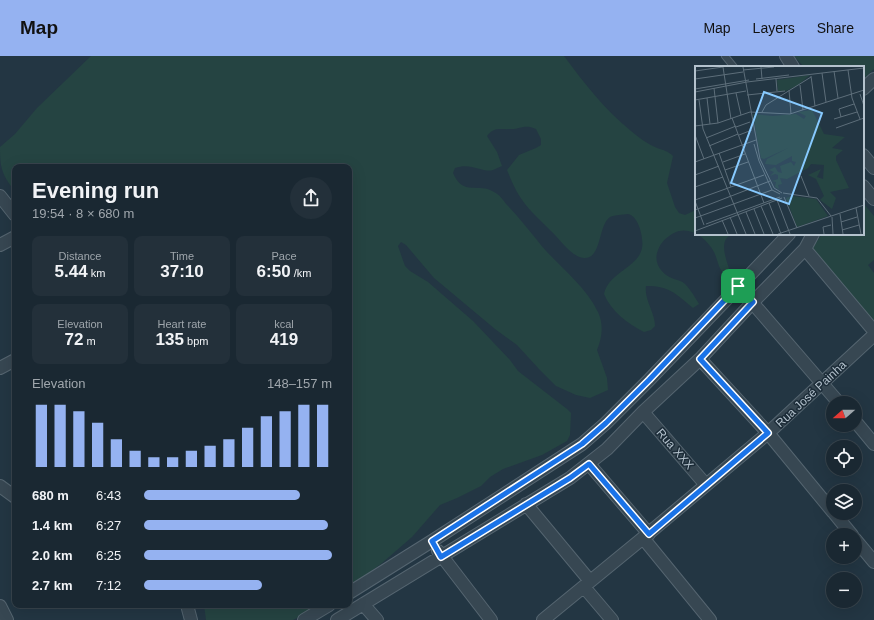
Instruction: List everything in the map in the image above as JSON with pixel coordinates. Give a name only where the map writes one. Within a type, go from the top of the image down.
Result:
[{"type":"street","points":[[782,56],[784,66]]},
{"type":"street","points":[[786,56],[792,66]]},
{"type":"street","points":[[864,88],[874,79]]},
{"type":"street","points":[[864,156],[874,168]]},
{"type":"street","points":[[864,187],[874,199]]},
{"type":"street","points":[[0,196],[12,211]]},
{"type":"street","points":[[352,590],[432,541],[582,444],[606,423],[644,385],[788,235]]},
{"type":"street","points":[[337,620],[570,478],[589,464],[700,359],[805,248],[812,235]]},
{"type":"street","points":[[0,245],[12,239]]},
{"type":"street","points":[[805,248],[874,331]]},
{"type":"street","points":[[738,286],[834,396]]},
{"type":"street","name":"Rua José Painha","points":[[543,620],[646,536],[768,433],[874,335]]},
{"type":"street","points":[[700,359],[768,433],[826,503]]},
{"type":"street","points":[[0,368],[12,362]]},
{"type":"street","name":"Rua XXX","points":[[643,412],[706,485]]},
{"type":"street","points":[[862,429],[874,444]]},
{"type":"street","points":[[589,464],[710,620]]},
{"type":"street","points":[[0,486],[12,495]]},
{"type":"street","points":[[526,504],[587,584],[612,620]]},
{"type":"street","points":[[840,520],[846,528]]},
{"type":"street","points":[[432,541],[441,557],[491,620]]},
{"type":"street","points":[[862,547],[874,562]]},
{"type":"street","points":[[363,604],[377,620]]},
{"type":"street","points":[[0,606],[7,620]]},
{"type":"street","points":[[188,608],[191,620]]},
{"type":"street","points":[[304,620],[324,608]]},
{"type":"lane","points":[[725,56],[733,66]]},
{"type":"green space","points":[[91,56],[564,56],[595,96],[621,123],[650,145],[673,156],[667,183],[675,207],[679,213],[685,215],[695,210],[695,234],[684,230],[672,234],[662,242],[656,257],[660,269],[666,275],[685,284],[699,304],[693,308],[667,289],[646,286],[647,296],[655,321],[655,326],[651,330],[644,332],[626,321],[611,306],[604,294],[611,280],[630,266],[639,255],[642,248],[642,239],[638,223],[628,214],[610,217],[603,227],[594,253],[590,257],[579,257],[570,251],[524,203],[507,170],[519,155],[541,145],[541,139],[536,129],[526,127],[498,129],[490,133],[487,136],[497,152],[502,166],[489,171],[461,166],[455,168],[453,173],[457,180],[466,187],[488,189],[500,196],[545,249],[585,292],[600,317],[602,327],[597,350],[607,378],[608,390],[590,398],[576,395],[556,386],[517,345],[495,329],[434,278],[406,245],[401,242],[398,246],[405,266],[410,271],[428,282],[473,321],[510,360],[518,371],[571,413],[570,435],[567,441],[542,455],[503,469],[490,477],[481,486],[440,505],[412,537],[382,563],[352,586],[352,164],[12,164],[12,188],[1,166],[0,147],[15,134],[37,108]]},
{"type":"green space","points":[[794,56],[874,56],[874,69],[864,78],[864,66],[803,66]]},
{"type":"green space","points":[[864,204],[874,216],[874,260],[868,265],[874,273],[874,325],[811,250],[821,235],[864,235]]},
{"type":"green space","points":[[698,235],[731,235],[725,241],[724,246],[724,252],[731,275],[725,274],[722,271],[711,247]]},
{"type":"green space","points":[[204,608],[316,608],[293,620],[206,620]]},
{"type":"route","points":[[738,286],[753,302],[700,359],[768,433],[649,534],[589,464],[570,478],[441,557],[432,541],[582,444],[606,423],[649,380],[738,286]]}]
